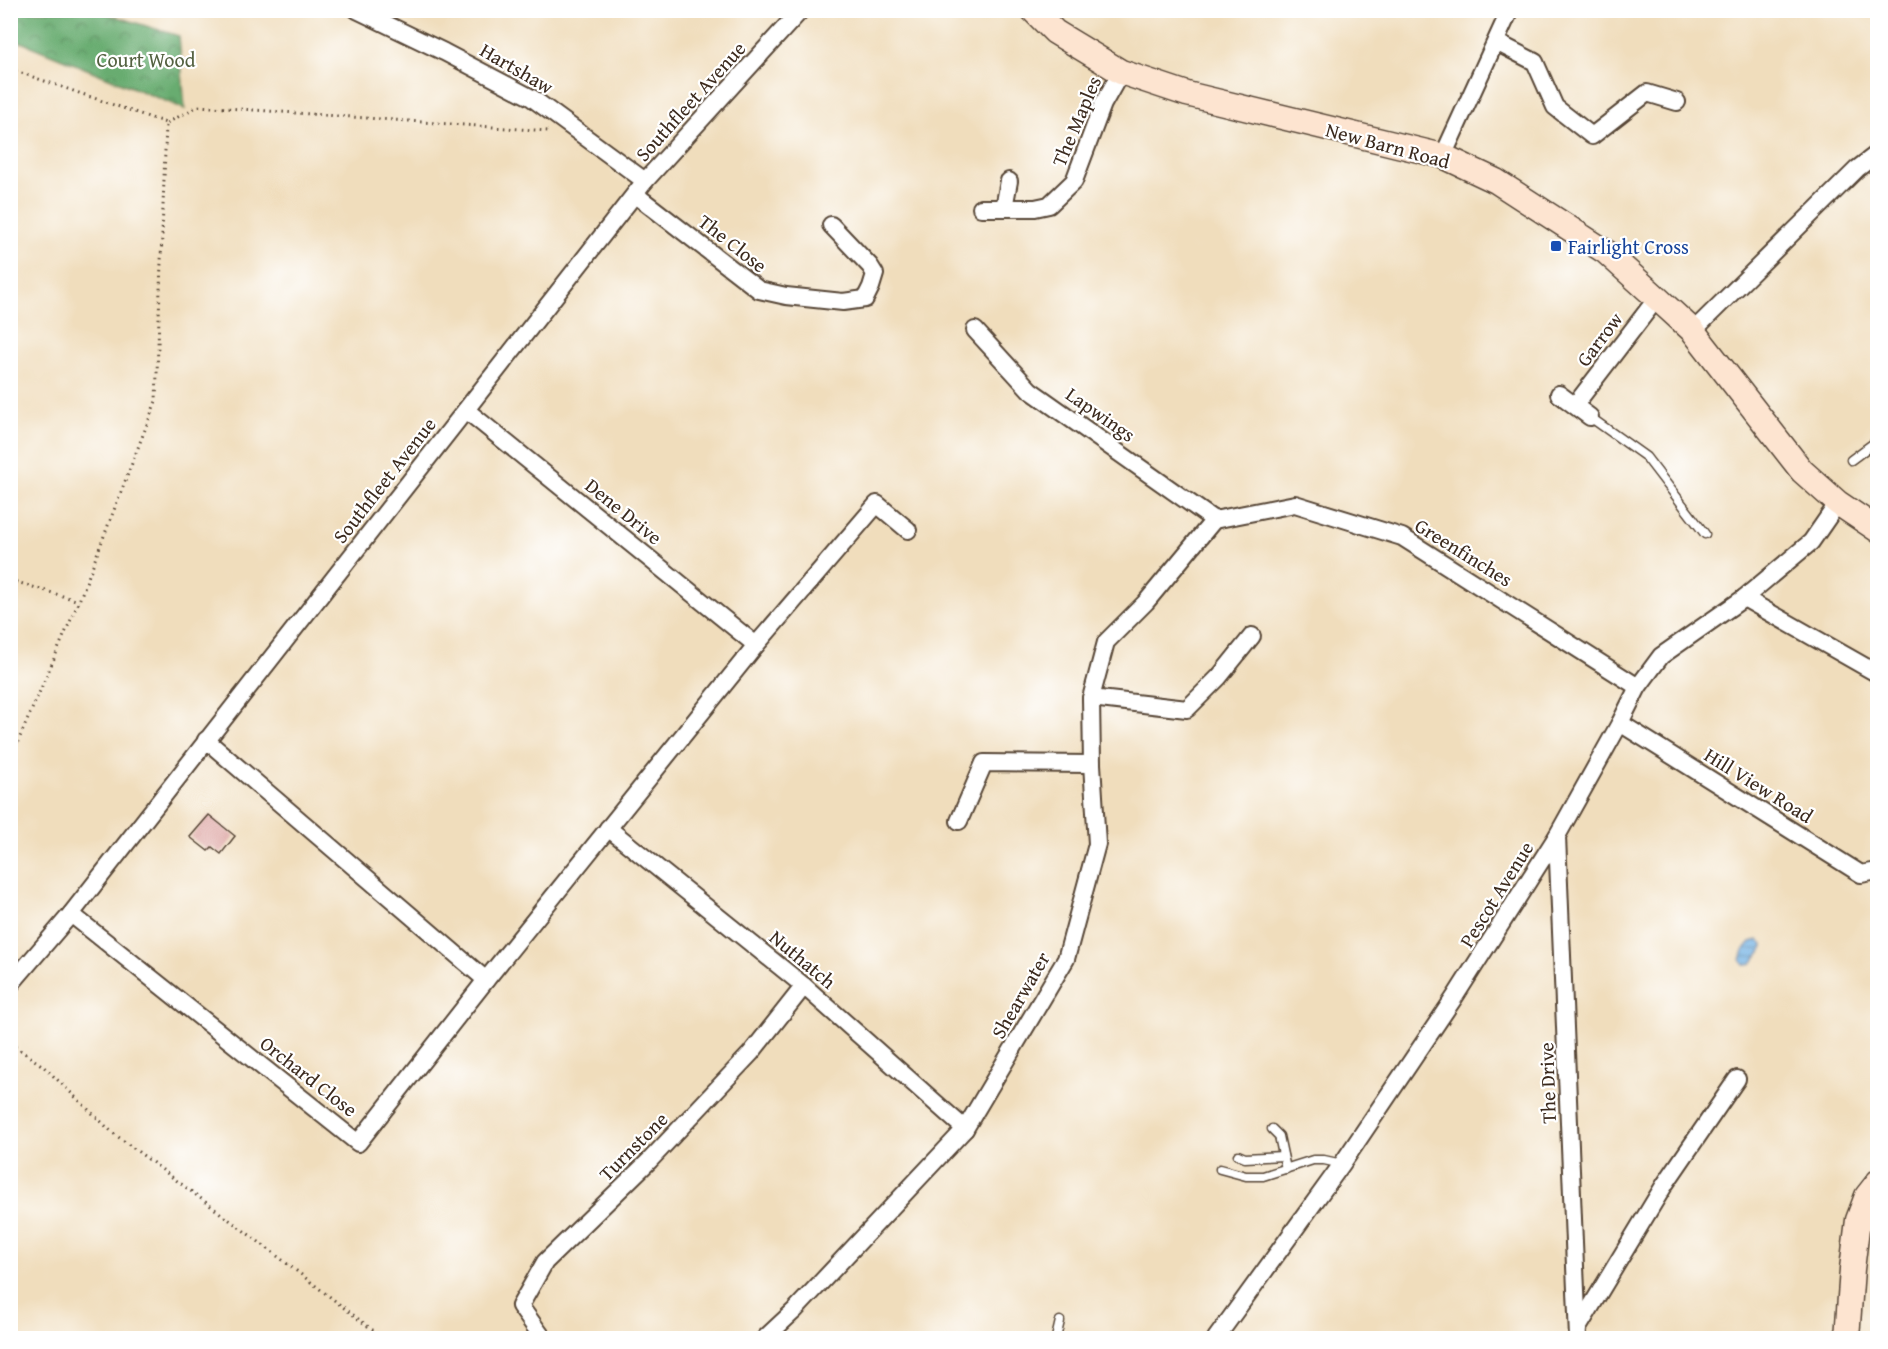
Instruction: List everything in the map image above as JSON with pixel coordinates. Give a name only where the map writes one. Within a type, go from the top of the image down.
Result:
[{"type":"street","name":"Hartshaw","points":[[357,10],[532,98],[579,133],[641,188]]},
{"type":"street","name":"Southfleet Avenue","points":[[10,985],[71,914],[641,188],[801,10]]},
{"type":"street","name":"New Barn Road","points":[[1033,10],[1055,32],[1121,72],[1187,94],[1443,156],[1496,182],[1606,252],[1657,298],[1693,331],[1802,471],[1838,503],[1878,530]]},
{"type":"street","points":[[1443,156],[1510,10]]},
{"type":"street","points":[[1496,42],[1534,62],[1555,107],[1592,136],[1647,93],[1677,102]]},
{"type":"street","name":"The Maples","points":[[981,208],[1035,208],[1049,205],[1074,181],[1103,105],[1121,72]]},
{"type":"street","points":[[1693,331],[1857,169],[1878,153]]},
{"type":"street","points":[[1004,208],[1009,181]]},
{"type":"street","name":"The Close","points":[[641,188],[759,290],[786,296],[843,302],[865,299],[875,274],[831,225]]},
{"type":"street","name":"Garrow","points":[[1575,405],[1657,298]]},
{"type":"street","name":"Lapwings","points":[[975,330],[1030,390],[1214,520]]},
{"type":"street","points":[[1559,394],[1590,417]]},
{"type":"street","name":"Dene Drive","points":[[466,410],[756,645]]},
{"type":"street","name":"Pescot Avenue","points":[[1216,1338],[1342,1164],[1454,998],[1557,837],[1638,687],[1661,656],[1744,598],[1811,542],[1838,503]]},
{"type":"street","points":[[608,828],[756,645],[877,504],[908,530]]},
{"type":"street","name":"Greenfinches","points":[[1214,520],[1295,504],[1402,537],[1638,687]]},
{"type":"street","name":"Shearwater","points":[[765,1338],[795,1311],[965,1129],[1066,959],[1097,844],[1091,698],[1106,642],[1146,602],[1214,520]]},
{"type":"street","points":[[1744,598],[1878,674]]},
{"type":"street","points":[[1091,698],[1187,710],[1219,677],[1252,636]]},
{"type":"street","name":"Hill View Road","points":[[1620,723],[1861,874],[1878,871]]},
{"type":"street","points":[[206,740],[486,980]]},
{"type":"street","points":[[959,821],[984,763],[1092,764]]},
{"type":"street","name":"Orchard Close","points":[[71,914],[358,1143],[608,828]]},
{"type":"street","name":"Nuthatch","points":[[608,828],[804,986],[965,1129]]},
{"type":"street","name":"The Drive","points":[[1557,837],[1578,1333]]},
{"type":"street","name":"Turnstone","points":[[543,1338],[520,1306],[545,1262],[666,1144],[751,1053],[804,986]]},
{"type":"street","name":"The Drive","points":[[1578,1333],[1665,1184],[1737,1079]]},
{"type":"street","points":[[1847,1338],[1858,1220],[1868,1196],[1878,1182]]},
{"type":"lane","points":[[1590,417],[1646,457],[1705,534]]},
{"type":"lane","points":[[1851,460],[1878,440]]},
{"type":"lane","points":[[1272,1129],[1279,1136],[1286,1169]]},
{"type":"lane","points":[[1238,1155],[1245,1158],[1283,1156]]},
{"type":"lane","points":[[1220,1169],[1246,1176],[1263,1176],[1312,1161],[1324,1160],[1342,1164]]},
{"type":"lane","points":[[1056,1338],[1060,1321]]},
{"type":"path","points":[[10,69],[166,123],[198,105],[579,133]]},
{"type":"path","points":[[10,760],[79,601],[156,400],[166,123]]},
{"type":"path","points":[[10,580],[79,601]]},
{"type":"path","points":[[10,1044],[44,1066],[113,1133],[383,1338]]},
{"type":"green space","name":"Court Wood","points":[[10,11],[98,11],[179,36],[185,109],[11,38]]},
{"type":"water","points":[[1758,940],[1763,945],[1762,951],[1752,963],[1744,965],[1741,960],[1744,950],[1751,942]]},
{"type":"building","points":[[209,815],[235,836],[221,854],[212,847],[208,851],[190,837]]},
{"type":"place","name":"Fairlight Cross","points":[[1556,246]]}]
